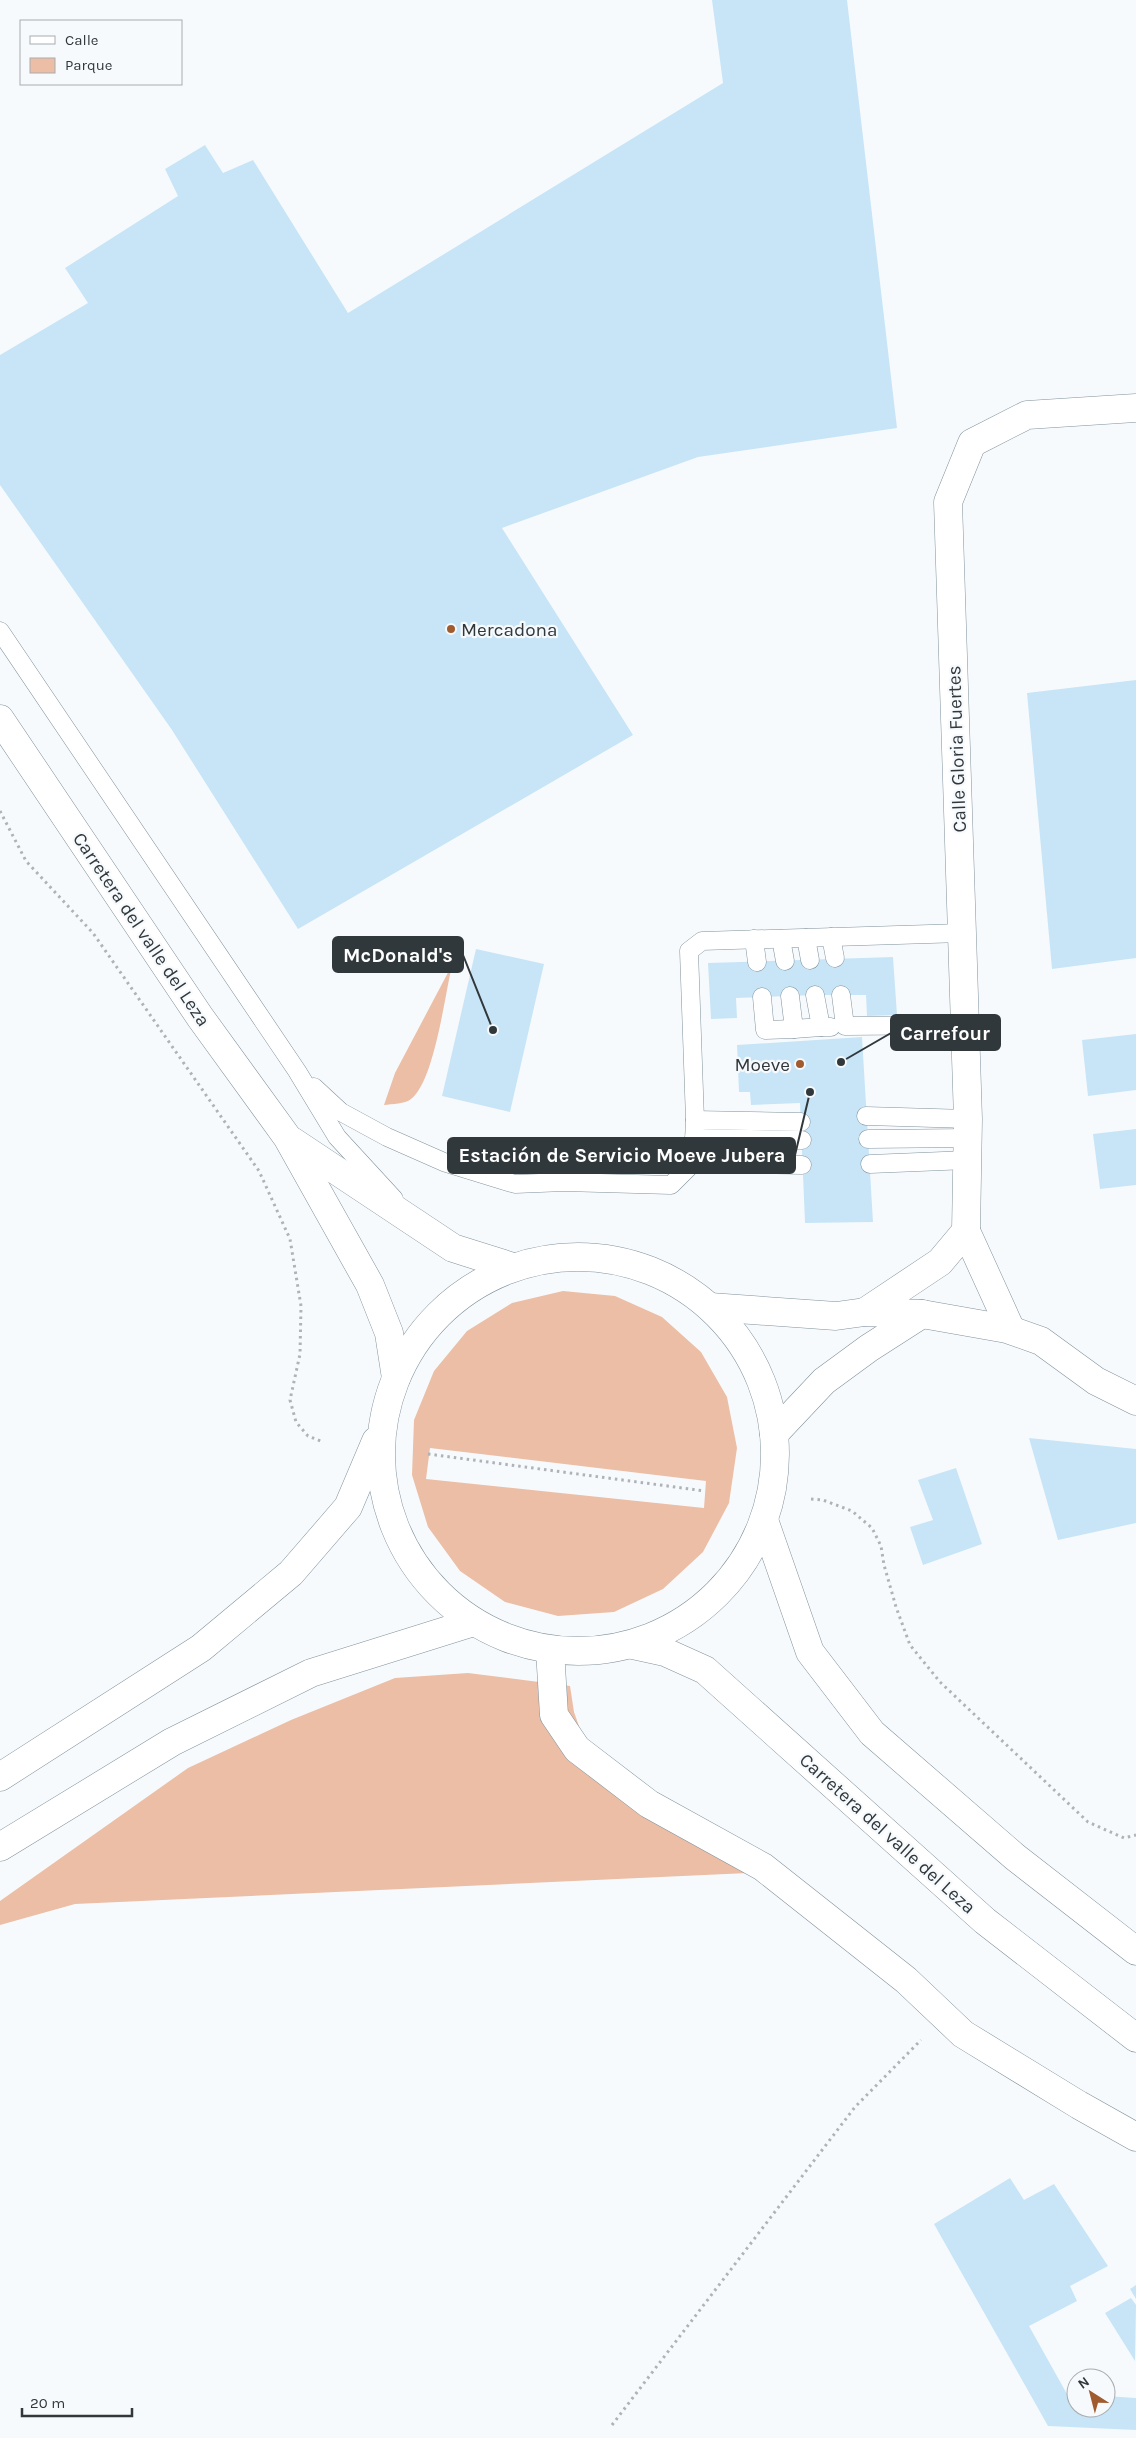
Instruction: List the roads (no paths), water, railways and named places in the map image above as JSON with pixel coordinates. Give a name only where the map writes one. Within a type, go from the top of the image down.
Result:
[{"type":"main road","name":"Calle Gloria Fuertes","points":[[966,1231],[968,1139],[948,502],[972,443],[1026,415],[1136,408]]},
{"type":"main road","name":"Carretera del valle del Leza","points":[[0,719],[200,1017],[287,1137],[370,1285],[388,1333],[396,1378]]},
{"type":"main road","name":"Carretera del valle del Leza","points":[[287,1137],[453,1248],[512,1268]]},
{"type":"main road","points":[[865,1312],[940,1262],[966,1231],[1011,1330]]},
{"type":"main road","points":[[570,1256],[608,1259],[645,1268],[679,1284],[710,1307],[735,1334],[754,1364],[768,1399],[774,1434],[774,1478],[764,1520],[747,1554],[718,1592],[697,1611],[665,1631],[633,1645],[609,1650],[580,1652],[550,1650],[510,1640],[474,1622],[438,1595],[410,1559],[390,1518],[381,1474],[382,1428],[389,1394],[396,1378],[420,1335],[454,1300],[483,1281],[512,1268],[570,1256]]},
{"type":"main road","points":[[710,1307],[836,1316],[865,1312],[922,1314],[1011,1330],[1041,1342],[1096,1380],[1136,1401]]},
{"type":"main road","points":[[774,1434],[824,1381],[922,1314]]},
{"type":"main road","points":[[0,1777],[201,1648],[291,1573],[348,1507],[382,1428]]},
{"type":"main road","points":[[764,1520],[810,1652],[872,1733],[1015,1857],[1136,1951]]},
{"type":"main road","points":[[0,1847],[172,1742],[311,1673],[474,1622]]},
{"type":"main road","name":"Carretera del valle del Leza","points":[[633,1645],[665,1652],[705,1670],[985,1921],[1136,2038]]},
{"type":"main road","points":[[550,1650],[554,1714],[577,1749],[649,1804],[762,1867],[906,1980],[964,2034],[1079,2105],[1136,2136]]},
{"type":"lane","points":[[0,631],[297,1071],[337,1137],[421,1228]]},
{"type":"lane","points":[[297,1071],[341,1112],[387,1137],[446,1163],[515,1184],[564,1182],[671,1185],[693,1163],[695,1120],[689,951],[702,941],[962,933]]},
{"type":"lane","points":[[831,937],[835,958]]},
{"type":"lane","points":[[806,938],[810,960]]},
{"type":"lane","points":[[754,939],[757,962]]},
{"type":"lane","points":[[781,939],[785,961]]},
{"type":"lane","points":[[816,995],[821,1027]]},
{"type":"lane","points":[[840,995],[845,1026]]},
{"type":"lane","points":[[790,996],[794,1029]]},
{"type":"lane","points":[[762,997],[766,1030],[845,1026],[965,1025]]},
{"type":"lane","points":[[866,1116],[968,1139]]},
{"type":"lane","points":[[695,1120],[801,1122]]},
{"type":"lane","points":[[694,1138],[802,1140]]},
{"type":"lane","points":[[868,1139],[968,1139]]},
{"type":"lane","points":[[870,1164],[968,1139]]},
{"type":"lane","points":[[693,1163],[802,1165]]},
{"type":"place","name":"Mercadona","points":[[451,629]]},
{"type":"place","name":"McDonald's","points":[[493,1030]]},
{"type":"place","name":"Carrefour","points":[[841,1062]]},
{"type":"place","name":"Moeve","points":[[800,1064]]},
{"type":"place","name":"Estación de Servicio Moeve Jubera","points":[[810,1092]]}]
